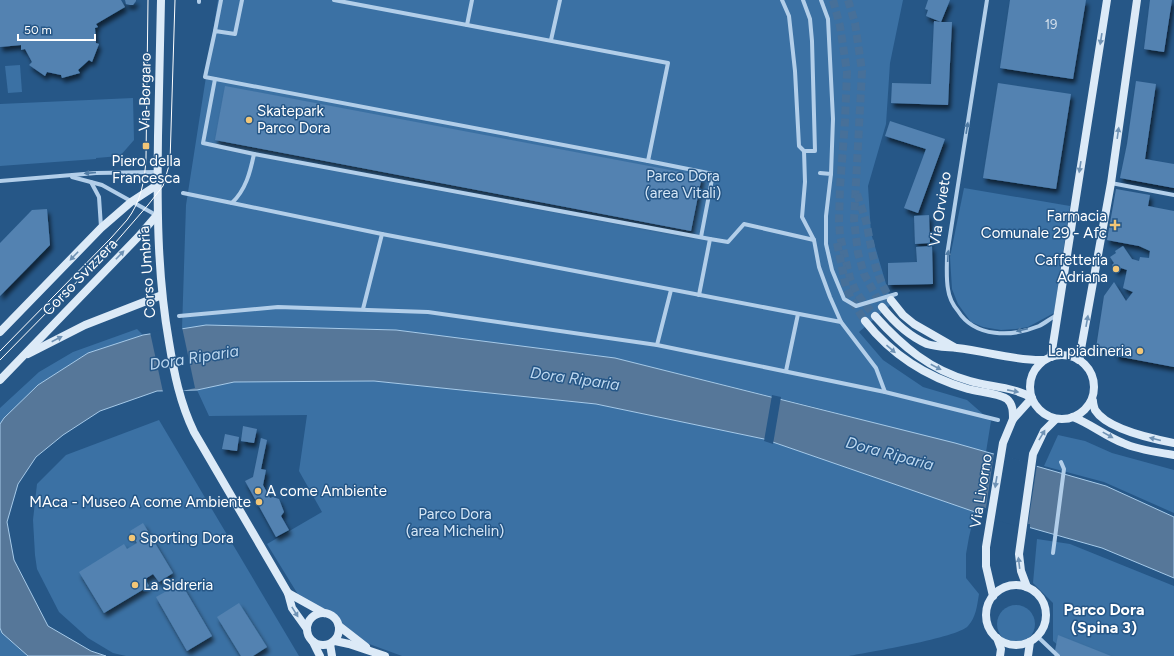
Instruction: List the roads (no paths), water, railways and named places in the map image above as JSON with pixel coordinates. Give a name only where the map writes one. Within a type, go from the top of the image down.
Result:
[{"type":"street","name":"Via Borgaro","points":[[157,185],[161,0]]},
{"type":"street","points":[[221,0],[205,77],[713,174],[701,237]]},
{"type":"street","points":[[215,31],[235,34],[242,0]]},
{"type":"street","points":[[334,0],[668,63],[648,161]]},
{"type":"street","points":[[467,25],[472,0]]},
{"type":"street","points":[[551,40],[560,0]]},
{"type":"street","points":[[782,0],[789,16],[795,71],[799,146],[804,151],[805,182],[802,217],[814,240],[819,267],[841,322],[876,368],[885,392]]},
{"type":"street","points":[[803,0],[810,19],[812,41],[815,150],[804,151]]},
{"type":"street","points":[[821,0],[828,19],[833,119],[831,174],[826,216],[826,244],[832,270],[844,299],[856,306],[894,297],[903,314],[914,324],[957,348]]},
{"type":"street","name":"Via Orvieto","points":[[987,0],[947,255],[948,289],[953,304],[961,316],[970,325],[982,330],[996,333],[1024,331],[1039,326],[1058,315]]},
{"type":"street","points":[[1093,401],[1085,411],[1073,417],[1055,420],[1046,416],[1035,405],[1030,386],[1034,372],[1047,358],[1058,315],[1107,0]]},
{"type":"street","points":[[1080,360],[1111,183],[1137,0]]},
{"type":"street","points":[[215,79],[203,143],[254,154],[728,242],[744,224],[814,240]]},
{"type":"street","points":[[232,203],[242,192],[248,180],[254,154]]},
{"type":"street","points":[[0,181],[96,172],[157,172]]},
{"type":"street","points":[[820,173],[831,174]]},
{"type":"street","points":[[68,175],[102,185],[157,216]]},
{"type":"street","points":[[91,181],[99,197],[102,228]]},
{"type":"street","points":[[1111,183],[1174,195]]},
{"type":"street","name":"Corso Svizzera","points":[[0,332],[102,228],[131,202],[157,185]]},
{"type":"street","name":"Corso Umbria","points":[[157,185],[157,216],[162,295],[173,369],[182,404],[194,432],[288,593]]},
{"type":"street","points":[[183,193],[382,234],[841,322]]},
{"type":"street","name":"Corso Svizzera","points":[[0,380],[157,216]]},
{"type":"street","points":[[362,309],[382,234]]},
{"type":"street","points":[[700,295],[710,239]]},
{"type":"street","points":[[657,345],[671,290]]},
{"type":"street","name":"Corso Svizzera","points":[[22,357],[85,325],[162,295]]},
{"type":"street","points":[[179,316],[278,306],[428,312],[657,345],[885,392],[998,420]]},
{"type":"street","points":[[882,307],[893,320],[908,333],[927,344],[1028,361],[1068,354],[1085,364],[1091,376],[1095,409],[1101,416],[1125,430],[1174,443]]},
{"type":"street","points":[[786,371],[798,314]]},
{"type":"street","points":[[875,316],[904,345],[923,360],[944,371],[968,381],[1020,392],[1032,398]]},
{"type":"street","points":[[865,321],[876,336],[894,352],[915,367],[944,382],[970,390],[1006,398],[1011,406],[1013,419]]},
{"type":"street","name":"Via Livorno","points":[[993,596],[986,566],[986,547],[1003,443],[1013,419],[1032,398]]},
{"type":"street","points":[[1073,417],[1123,443],[1147,450],[1174,455]]},
{"type":"street","points":[[1027,587],[1019,563],[1020,537],[1033,454],[1044,431],[1055,420]]},
{"type":"street","points":[[1053,553],[1064,469],[1061,462]]},
{"type":"street","points":[[1014,585],[1027,587],[1036,593],[1045,606],[1045,622],[1038,636],[1030,642],[1026,644],[1007,644],[990,632],[986,619],[988,603],[998,591],[1007,587],[1014,585]]},
{"type":"street","points":[[288,593],[324,613]]},
{"type":"street","points":[[288,593],[292,608],[307,629],[309,637],[320,656]]},
{"type":"street","points":[[307,629],[308,623],[315,615],[324,613],[331,614],[340,626],[368,649]]},
{"type":"street","points":[[332,656],[333,643],[340,632],[340,626]]},
{"type":"street","points":[[1038,636],[1058,656]]},
{"type":"street","points":[[997,638],[1000,656]]},
{"type":"street","points":[[313,642],[321,646],[333,643],[349,644],[368,649],[385,656]]},
{"type":"street","points":[[1028,656],[1030,642]]},
{"type":"water","name":"Dora Riparia","points":[[206,325],[396,330],[615,358],[955,443],[1106,486],[1174,517],[1174,578],[1102,548],[975,512],[764,439],[596,404],[374,381],[234,382],[197,390],[157,391],[100,411],[63,435],[36,457],[18,484],[7,522],[14,560],[48,626],[91,651],[106,656],[28,656],[2,633],[0,628],[0,424],[4,418],[38,385],[88,353],[143,335]]},
{"type":"tunnel","points":[[833,0],[840,26],[847,72],[840,187],[840,236],[850,278],[856,292],[875,316]]},
{"type":"tunnel","points":[[848,0],[855,23],[862,71],[854,220],[858,253],[864,274],[882,307]]},
{"type":"tunnel","points":[[857,194],[866,221],[877,271],[891,300]]},
{"type":"tunnel","points":[[837,243],[846,287],[852,301],[865,321]]},
{"type":"tram line","points":[[0,351],[111,238],[127,220],[136,206],[145,174],[146,158],[148,0]]},
{"type":"tram line","points":[[0,360],[115,243],[163,186],[170,162],[175,0]]},
{"type":"place","name":"Skatepark Parco Dora","points":[[249,120]]},
{"type":"place","name":"Piero della Francesca","points":[[146,146]]},
{"type":"place","name":"Farmacia Comunale 29 - Afc","points":[[1115,225]]},
{"type":"place","name":"Caffetteria Adriana","points":[[1116,269]]},
{"type":"place","name":"La piadineria","points":[[1140,351]]},
{"type":"place","name":"A come Ambiente","points":[[258,491]]},
{"type":"place","name":"MAca - Museo A come Ambiente","points":[[259,502]]},
{"type":"place","name":"Sporting Dora","points":[[132,538]]},
{"type":"place","name":"La Sidreria","points":[[135,585]]},
{"type":"district","name":"Parco Dora (Spina 3)","points":[[1104,618]]},
{"type":"park label","name":"Parco Dora (area Vitali)","points":[[683,184]]},
{"type":"park label","name":"Parco Dora (area Michelin)","points":[[455,522]]}]
